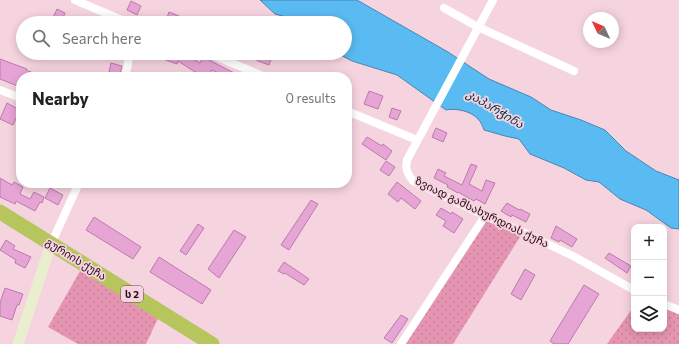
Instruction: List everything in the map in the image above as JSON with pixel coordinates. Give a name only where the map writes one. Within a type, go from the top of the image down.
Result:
[{"type":"highway","name":"გურიის ქუჩა","points":[[0,212],[212,344]]},
{"type":"street","points":[[75,0],[112,16]]},
{"type":"street","points":[[352,113],[417,140],[493,0]]},
{"type":"street","points":[[444,8],[478,27],[574,71]]},
{"type":"street","points":[[126,72],[128,60]]},
{"type":"street","points":[[225,60],[254,72]]},
{"type":"street","points":[[0,90],[16,96]]},
{"type":"street","name":"ზვიად გამსახურდიას ქუჩა","points":[[417,140],[407,160],[406,169],[408,175],[414,181],[485,216],[573,256],[631,288]]},
{"type":"street","points":[[18,344],[51,244],[77,188]]},
{"type":"street","points":[[401,344],[485,216]]},
{"type":"street","points":[[667,305],[679,310]]},
{"type":"shaded area","points":[[485,216],[523,232],[453,344],[401,344]]},
{"type":"shaded area","points":[[84,264],[161,312],[146,344],[78,344],[48,327]]},
{"type":"shaded area","points":[[667,305],[679,310],[679,344],[607,344],[631,310],[631,332],[667,332]]},
{"type":"water","name":"კაპარჭინა","points":[[260,0],[357,0],[448,52],[489,79],[531,97],[551,110],[605,130],[626,151],[656,171],[679,180],[679,229],[671,228],[646,210],[620,199],[599,182],[586,180],[564,168],[530,154],[519,139],[484,130],[482,124],[475,116],[459,110],[446,110],[397,75],[350,60],[352,60],[352,16],[282,16],[275,14]]},
{"type":"building","points":[[131,1],[141,6],[137,15],[127,10]]},
{"type":"building","points":[[57,9],[65,13],[64,16],[54,16]]},
{"type":"building","points":[[169,12],[179,16],[168,16]]},
{"type":"building","points":[[0,59],[27,69],[26,70],[31,72],[16,72],[16,85],[0,79]]},
{"type":"building","points":[[166,60],[195,60],[200,63],[202,60],[209,60],[232,72],[216,72],[212,70],[211,72],[195,72],[178,61],[177,64]]},
{"type":"building","points":[[256,60],[271,60],[269,65]]},
{"type":"building","points":[[111,63],[122,66],[120,72],[109,72]]},
{"type":"building","points":[[369,91],[383,96],[378,109],[364,104]]},
{"type":"building","points":[[7,103],[16,108],[16,119],[13,125],[0,119]]},
{"type":"building","points":[[392,108],[401,111],[397,120],[389,117]]},
{"type":"building","points":[[436,128],[447,133],[443,142],[432,137]]},
{"type":"building","points":[[367,137],[382,146],[383,144],[392,151],[386,160],[362,144]]},
{"type":"building","points":[[386,161],[395,167],[389,176],[380,170]]},
{"type":"building","points":[[471,164],[477,166],[469,184],[482,191],[486,180],[495,183],[485,204],[476,199],[474,201],[458,193],[447,187],[448,185],[434,178],[438,169],[446,173],[444,176],[462,185]]},
{"type":"building","points":[[0,178],[12,185],[14,182],[16,183],[16,188],[23,188],[20,194],[30,199],[34,192],[44,197],[42,203],[40,202],[35,211],[16,201],[15,204],[0,197]]},
{"type":"building","points":[[397,182],[421,201],[415,209],[401,198],[398,202],[388,194]]},
{"type":"building","points":[[50,188],[63,195],[58,205],[45,198]]},
{"type":"building","points":[[311,200],[318,204],[289,250],[281,245]]},
{"type":"building","points":[[507,203],[530,214],[526,222],[512,215],[511,217],[501,211]]},
{"type":"building","points":[[441,208],[451,214],[452,212],[463,219],[454,233],[443,226],[446,221],[436,215]]},
{"type":"building","points":[[94,217],[141,247],[133,259],[86,230]]},
{"type":"building","points":[[198,224],[204,228],[186,255],[180,251]]},
{"type":"building","points":[[556,226],[577,239],[572,247],[560,240],[559,242],[551,238]]},
{"type":"building","points":[[234,230],[246,237],[219,278],[208,269]]},
{"type":"building","points":[[6,240],[15,246],[13,249],[31,257],[25,268],[15,263],[16,260],[0,250]]},
{"type":"building","points":[[609,253],[631,266],[627,273],[605,258]]},
{"type":"building","points":[[159,257],[211,290],[202,304],[150,272]]},
{"type":"building","points":[[284,262],[309,279],[304,285],[285,273],[284,274],[278,271]]},
{"type":"building","points":[[525,269],[535,275],[521,300],[511,294]]},
{"type":"building","points":[[584,285],[599,294],[568,344],[554,344],[550,341]]},
{"type":"building","points":[[5,288],[23,294],[19,305],[17,305],[12,320],[0,316],[0,303]]},
{"type":"building","points":[[401,315],[408,319],[392,343],[384,338]]}]
